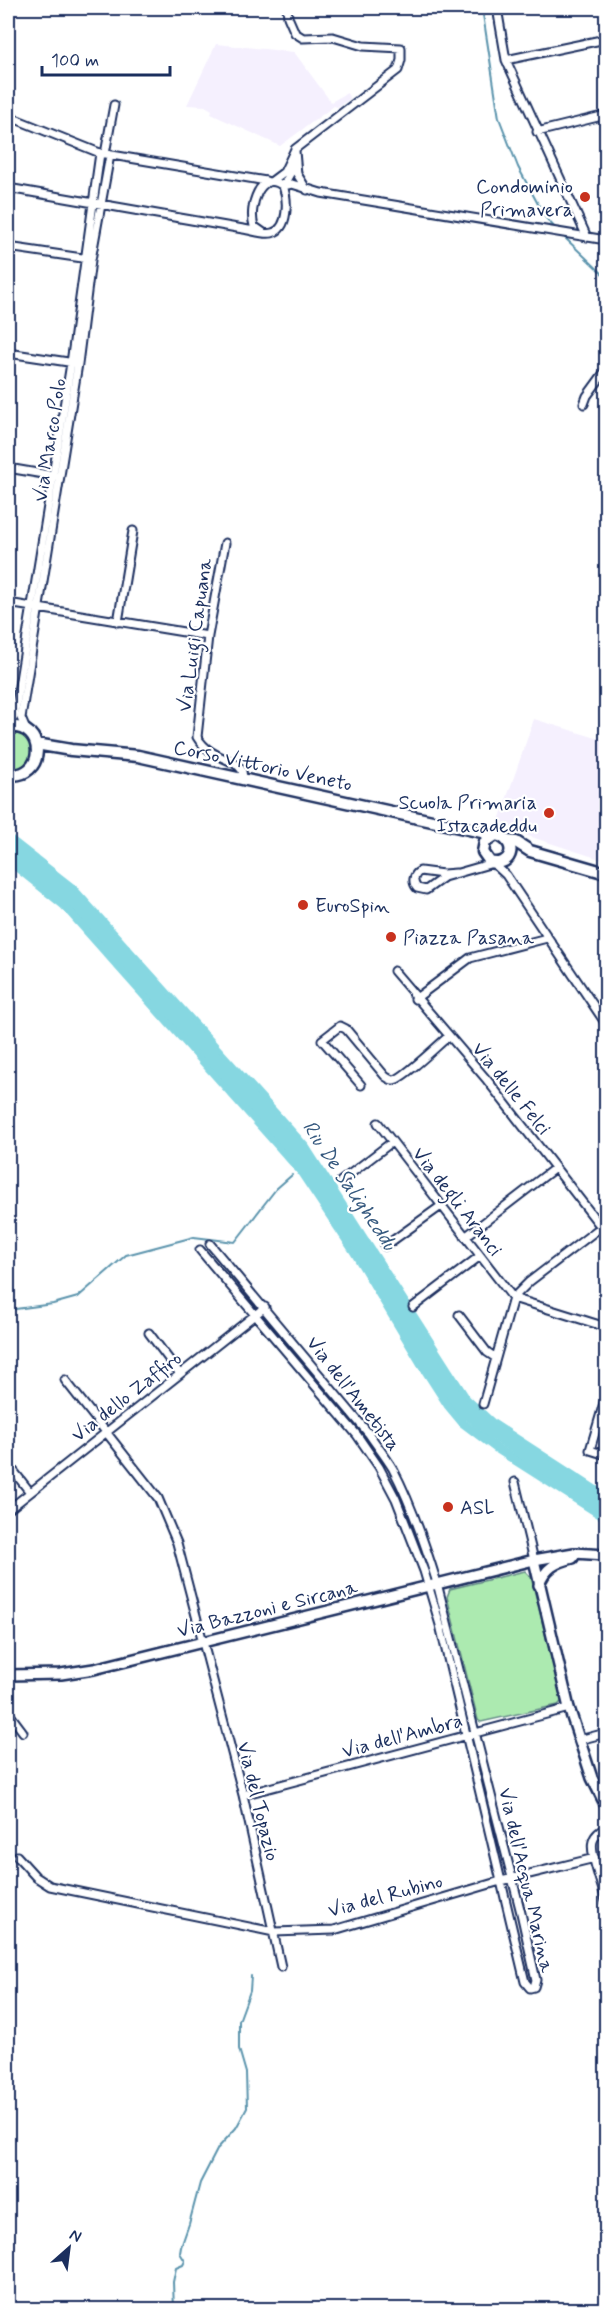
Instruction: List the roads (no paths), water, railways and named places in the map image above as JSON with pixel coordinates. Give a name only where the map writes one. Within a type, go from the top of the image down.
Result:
[{"type":"main road","points":[[8,726],[20,727],[31,734],[37,751],[33,765]]},
{"type":"main road","name":"Corso Vittorio Veneto","points":[[36,744],[71,750],[123,753],[243,778],[494,836]]},
{"type":"main road","name":"Corso Vittorio Veneto","points":[[8,774],[20,774],[48,754],[71,750]]},
{"type":"main road","name":"Corso Vittorio Veneto","points":[[447,825],[471,837],[483,850]]},
{"type":"main road","points":[[530,850],[503,859],[488,860],[483,850],[487,840],[500,836],[530,850],[606,873]]},
{"type":"main road","points":[[503,859],[511,847],[508,841]]},
{"type":"street","points":[[264,233],[254,226],[253,221],[258,192],[269,181],[284,172],[295,150],[398,69],[401,60],[401,48],[363,46],[333,38],[303,38],[295,33],[288,18],[287,8]]},
{"type":"street","points":[[497,8],[506,60],[587,237]]},
{"type":"street","points":[[506,60],[606,39]]},
{"type":"street","name":"Via Marco Polo","points":[[8,726],[14,719],[35,607],[75,363],[93,203],[114,105]]},
{"type":"street","points":[[537,132],[606,115]]},
{"type":"street","points":[[8,116],[105,154],[269,181],[283,186],[292,184],[307,190],[606,240]]},
{"type":"street","points":[[295,150],[297,174],[307,190]]},
{"type":"street","name":"Via Marco Polo","points":[[88,259],[101,204],[105,154]]},
{"type":"street","points":[[287,202],[283,186],[296,163]]},
{"type":"street","points":[[8,188],[264,233],[276,231],[281,226],[287,202],[292,194],[307,190]]},
{"type":"street","points":[[243,229],[253,221]]},
{"type":"street","points":[[8,247],[88,259]]},
{"type":"street","points":[[8,353],[75,363]]},
{"type":"street","points":[[584,404],[587,396],[606,370]]},
{"type":"street","points":[[8,468],[57,476]]},
{"type":"street","points":[[118,622],[133,531]]},
{"type":"street","name":"Via Luigi Capuana","points":[[225,543],[208,636],[197,737],[202,747],[239,766],[243,778]]},
{"type":"street","points":[[8,603],[208,636]]},
{"type":"street","name":"Via Marco Polo","points":[[26,730],[21,718],[35,607]]},
{"type":"street","points":[[472,869],[479,862],[483,850]]},
{"type":"street","points":[[456,873],[423,871],[417,873],[414,883],[422,891],[456,873],[503,859],[506,875],[606,1024]]},
{"type":"street","points":[[430,873],[433,885]]},
{"type":"street","points":[[415,999],[470,958],[547,938]]},
{"type":"street","name":"Via delle Felci","points":[[394,971],[415,999],[487,1080],[605,1228]]},
{"type":"street","points":[[361,1084],[322,1040],[340,1026],[346,1029],[385,1076],[392,1080],[410,1069],[449,1036]]},
{"type":"street","name":"Via degli Aranci","points":[[378,1123],[513,1299]]},
{"type":"street","points":[[341,1181],[392,1142]]},
{"type":"street","points":[[465,1236],[555,1168]]},
{"type":"street","points":[[385,1246],[441,1206]]},
{"type":"street","points":[[483,1404],[513,1299],[529,1282],[605,1228]]},
{"type":"street","name":"Via dell'Ametista","points":[[210,1244],[369,1434],[392,1467],[421,1531],[433,1584]]},
{"type":"street","name":"Via dell'Ametista","points":[[200,1250],[357,1435],[379,1467],[396,1499],[433,1584]]},
{"type":"street","points":[[413,1307],[480,1256]]},
{"type":"street","points":[[513,1299],[606,1327]]},
{"type":"street","name":"Via dello Zaffiro","points":[[8,1510],[265,1307]]},
{"type":"street","points":[[459,1314],[487,1352],[496,1358]]},
{"type":"street","points":[[149,1333],[180,1374]]},
{"type":"street","name":"Via del Topazio","points":[[65,1380],[158,1498],[169,1520],[203,1643],[224,1743],[243,1795],[281,1967]]},
{"type":"street","points":[[606,1396],[590,1450],[606,1455]]},
{"type":"street","points":[[8,1464],[30,1492]]},
{"type":"street","points":[[515,1482],[569,1708],[592,1778],[606,1806]]},
{"type":"street","points":[[539,1585],[546,1569],[556,1563],[592,1552],[606,1555]]},
{"type":"street","name":"Via Bazzoni e Sircana","points":[[8,1675],[61,1674],[94,1670],[534,1560],[592,1552]]},
{"type":"street","name":"Via dell'Acqua Marina","points":[[433,1584],[475,1733],[536,1980],[534,1987],[530,1988],[525,1982],[465,1735],[433,1584]]},
{"type":"street","name":"Via dell'Ambra","points":[[243,1795],[569,1708]]},
{"type":"street","points":[[8,1712],[23,1732]]},
{"type":"street","points":[[579,1740],[606,1733]]},
{"type":"street","points":[[606,1828],[597,1833],[593,1839],[592,1849],[606,1901]]},
{"type":"street","name":"Via del Rubino","points":[[17,1856],[36,1877],[50,1886],[274,1932],[334,1930],[501,1880],[594,1858]]},
{"type":"waterway","points":[[482,8],[499,118],[518,167],[545,217],[556,229]]},
{"type":"waterway","points":[[562,235],[606,277]]},
{"type":"waterway","name":"Riu De Saligheddu","points":[[8,838],[72,888],[305,1147],[466,1399],[493,1424],[606,1497]]},
{"type":"waterway","name":"Riu De Saligheddu","points":[[8,847],[80,906],[313,1171],[463,1408],[490,1430],[606,1507]]},
{"type":"waterway","name":"Riu De Saligheddu","points":[[8,860],[64,905],[300,1170],[354,1251],[448,1405],[463,1423],[496,1448],[606,1518]]},
{"type":"waterway","name":"Riu De Saligheddu","points":[[307,1171],[313,1171]]},
{"type":"waterway","points":[[8,1310],[53,1304],[78,1297],[126,1255],[194,1237],[235,1242],[276,1189],[292,1175]]},
{"type":"waterway","points":[[174,2310],[173,2282],[176,2268],[183,2265],[185,2261],[180,2253],[181,2247],[200,2183],[218,2148],[236,2128],[247,2108],[246,2073],[239,2049],[239,2021],[250,1991],[251,1976]]},
{"type":"place","name":"Condominio Primavera","points":[[585,197]]},
{"type":"place","name":"Scuola Primaria Istacadeddu","points":[[549,813]]},
{"type":"place","name":"EuroSpin","points":[[303,905]]},
{"type":"place","name":"Piazza Pasana","points":[[391,937]]},
{"type":"place","name":"ASL","points":[[448,1507]]}]
